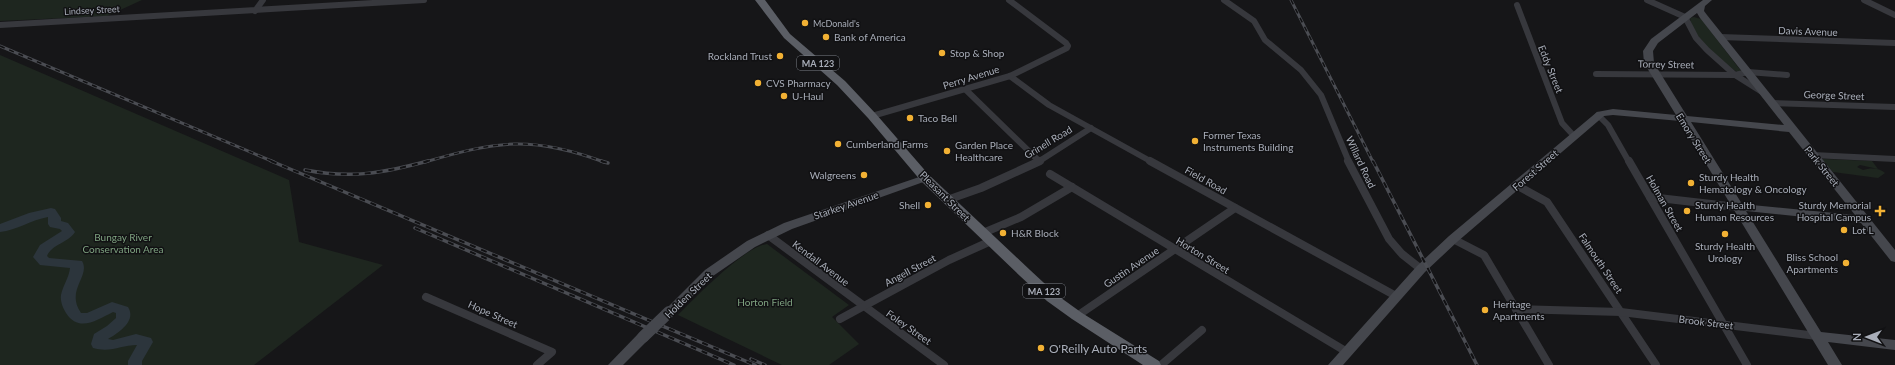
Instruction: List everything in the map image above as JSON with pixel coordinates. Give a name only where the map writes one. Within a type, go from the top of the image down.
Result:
[{"type":"highway","name":"Pleasant Street","points":[[760,0],[787,36],[841,83],[872,116],[925,178],[1052,298],[1077,316],[1154,365]]},
{"type":"main road","name":"Emory Street","points":[[1705,3],[1655,39],[1650,46],[1647,58],[1654,74],[1835,365]]},
{"type":"main road","name":"Park Street","points":[[1705,3],[1700,12],[1704,18],[1895,258]]},
{"type":"main road","points":[[1686,16],[1704,18]]},
{"type":"main road","points":[[1598,115],[1609,112],[1793,129]]},
{"type":"main road","name":"Forest Street","points":[[1335,365],[1376,322],[1396,296],[1421,269],[1453,239],[1598,115]]},
{"type":"main road","name":"Starkey Avenue","points":[[768,235],[788,226],[925,178]]},
{"type":"main road","points":[[1737,207],[1865,220]]},
{"type":"main road","name":"Holden Street","points":[[615,365],[709,273],[734,254],[768,235]]},
{"type":"main road","name":"Brook Street","points":[[1817,336],[1895,345]]},
{"type":"street","points":[[255,11],[263,0]]},
{"type":"street","points":[[329,6],[333,0]]},
{"type":"street","name":"Lindsey Street","points":[[0,24],[255,11],[424,0]]},
{"type":"street","name":"Perry Avenue","points":[[872,116],[1010,76],[1065,50],[1068,46],[1009,0]]},
{"type":"street","name":"Willard Road","points":[[1224,0],[1254,21],[1265,40],[1306,75],[1321,95],[1357,180],[1389,239],[1402,254],[1421,269]]},
{"type":"street","points":[[1647,0],[1686,16]]},
{"type":"street","points":[[1864,0],[1895,15]]},
{"type":"street","name":"Eddy Street","points":[[1517,5],[1562,124],[1574,136]]},
{"type":"street","name":"Park Street","points":[[1686,16],[1686,22],[1700,43],[1735,75],[1764,94]]},
{"type":"street","name":"Davis Avenue","points":[[1720,37],[1895,44]]},
{"type":"street","name":"Torrey Street","points":[[1596,74],[1735,75],[1748,72],[1787,75]]},
{"type":"street","name":"Field Road","points":[[1010,76],[1041,101],[1396,296]]},
{"type":"street","points":[[965,89],[1038,161]]},
{"type":"street","name":"George Street","points":[[1772,103],[1895,108]]},
{"type":"street","name":"Holman Street","points":[[1598,115],[1608,124],[1747,365]]},
{"type":"street","name":"Grinell Road","points":[[948,200],[989,184],[1038,161],[1091,128]]},
{"type":"street","points":[[1813,155],[1895,159]]},
{"type":"street","name":"Horton Street","points":[[1050,174],[1174,250],[1347,352]]},
{"type":"street","name":"Falmouth Street","points":[[1516,185],[1547,202],[1656,365]]},
{"type":"street","name":"Angell Street","points":[[840,319],[949,260],[1072,187]]},
{"type":"street","points":[[1650,197],[1737,207]]},
{"type":"street","name":"Gustin Avenue","points":[[1077,316],[1235,208]]},
{"type":"street","name":"Kendall Avenue","points":[[768,235],[862,306]]},
{"type":"street","points":[[1453,239],[1483,254],[1549,365]]},
{"type":"street","name":"Hope Street","points":[[426,297],[552,352],[537,365]]},
{"type":"street","name":"Foley Street","points":[[862,306],[944,365]]},
{"type":"street","name":"Brook Street","points":[[1516,309],[1621,312],[1817,336]]},
{"type":"street","points":[[1161,365],[1202,330]]},
{"type":"green space","points":[[0,0],[142,0],[107,16],[0,21]]},
{"type":"green space","points":[[1694,17],[1701,19],[1741,71],[1738,72],[1734,70],[1702,41],[1692,26],[1690,18]]},
{"type":"green space","name":"Bungay River Conservation Area","points":[[0,55],[289,180],[299,242],[383,265],[254,365],[0,365]]},
{"type":"green space","points":[[1822,159],[1872,161],[1878,169],[1860,165],[1857,167],[1863,170],[1871,168],[1877,169],[1885,173],[1878,178],[1833,172]]},
{"type":"green space","name":"Horton Field","points":[[767,244],[849,305],[832,317],[859,344],[829,365],[782,365],[678,315],[733,263],[757,247]]},
{"type":"waterway","points":[[0,228],[8,227],[33,216],[51,212],[55,218],[54,224],[64,226],[69,232],[48,245],[40,257],[45,262],[77,264],[76,272],[68,296],[68,302],[77,318],[89,318],[112,307],[123,310],[123,319],[112,330],[99,338],[98,344],[113,345],[136,339],[146,342],[135,361],[135,365]]},
{"type":"railway","points":[[1291,0],[1373,162]]},
{"type":"railway","points":[[0,46],[274,162]]},
{"type":"railway","points":[[425,162],[473,149],[514,144],[555,148],[578,153],[602,161]]},
{"type":"railway","points":[[271,161],[755,365]]},
{"type":"railway","points":[[305,170],[338,174],[367,173],[396,169],[428,161]]},
{"type":"railway","points":[[602,161],[608,163]]},
{"type":"railway","points":[[1373,161],[1477,365]]},
{"type":"railway","points":[[415,228],[734,365]]},
{"type":"railway","points":[[751,359],[765,365]]},
{"type":"place","name":"McDonald's","points":[[805,23]]},
{"type":"place","name":"Bank of America","points":[[826,37]]},
{"type":"place","name":"Stop & Shop","points":[[942,53]]},
{"type":"place","name":"Rockland Trust","points":[[780,56]]},
{"type":"place","name":"CVS Pharmacy","points":[[758,83]]},
{"type":"place","name":"U-Haul","points":[[784,96]]},
{"type":"place","name":"Taco Bell","points":[[910,118]]},
{"type":"place","name":"Former Texas Instruments Building","points":[[1195,141]]},
{"type":"place","name":"Cumberland Farms","points":[[838,144]]},
{"type":"place","name":"Garden Place Healthcare","points":[[947,151]]},
{"type":"place","name":"Walgreens","points":[[864,175]]},
{"type":"place","name":"Sturdy Health Hematology & Oncology","points":[[1691,183]]},
{"type":"place","name":"Shell","points":[[928,205]]},
{"type":"place","name":"Sturdy Health Human Resources","points":[[1687,211]]},
{"type":"place","name":"Sturdy Memorial Hospital Campus","points":[[1880,211]]},
{"type":"place","name":"Lot L","points":[[1844,230]]},
{"type":"place","name":"H&R Block","points":[[1003,233]]},
{"type":"place","name":"Sturdy Health Urology","points":[[1725,234]]},
{"type":"place","name":"Bliss School Apartments","points":[[1846,263]]},
{"type":"place","name":"Heritage Apartments","points":[[1485,310]]},
{"type":"place","name":"O'Reilly Auto Parts","points":[[1041,348]]}]
